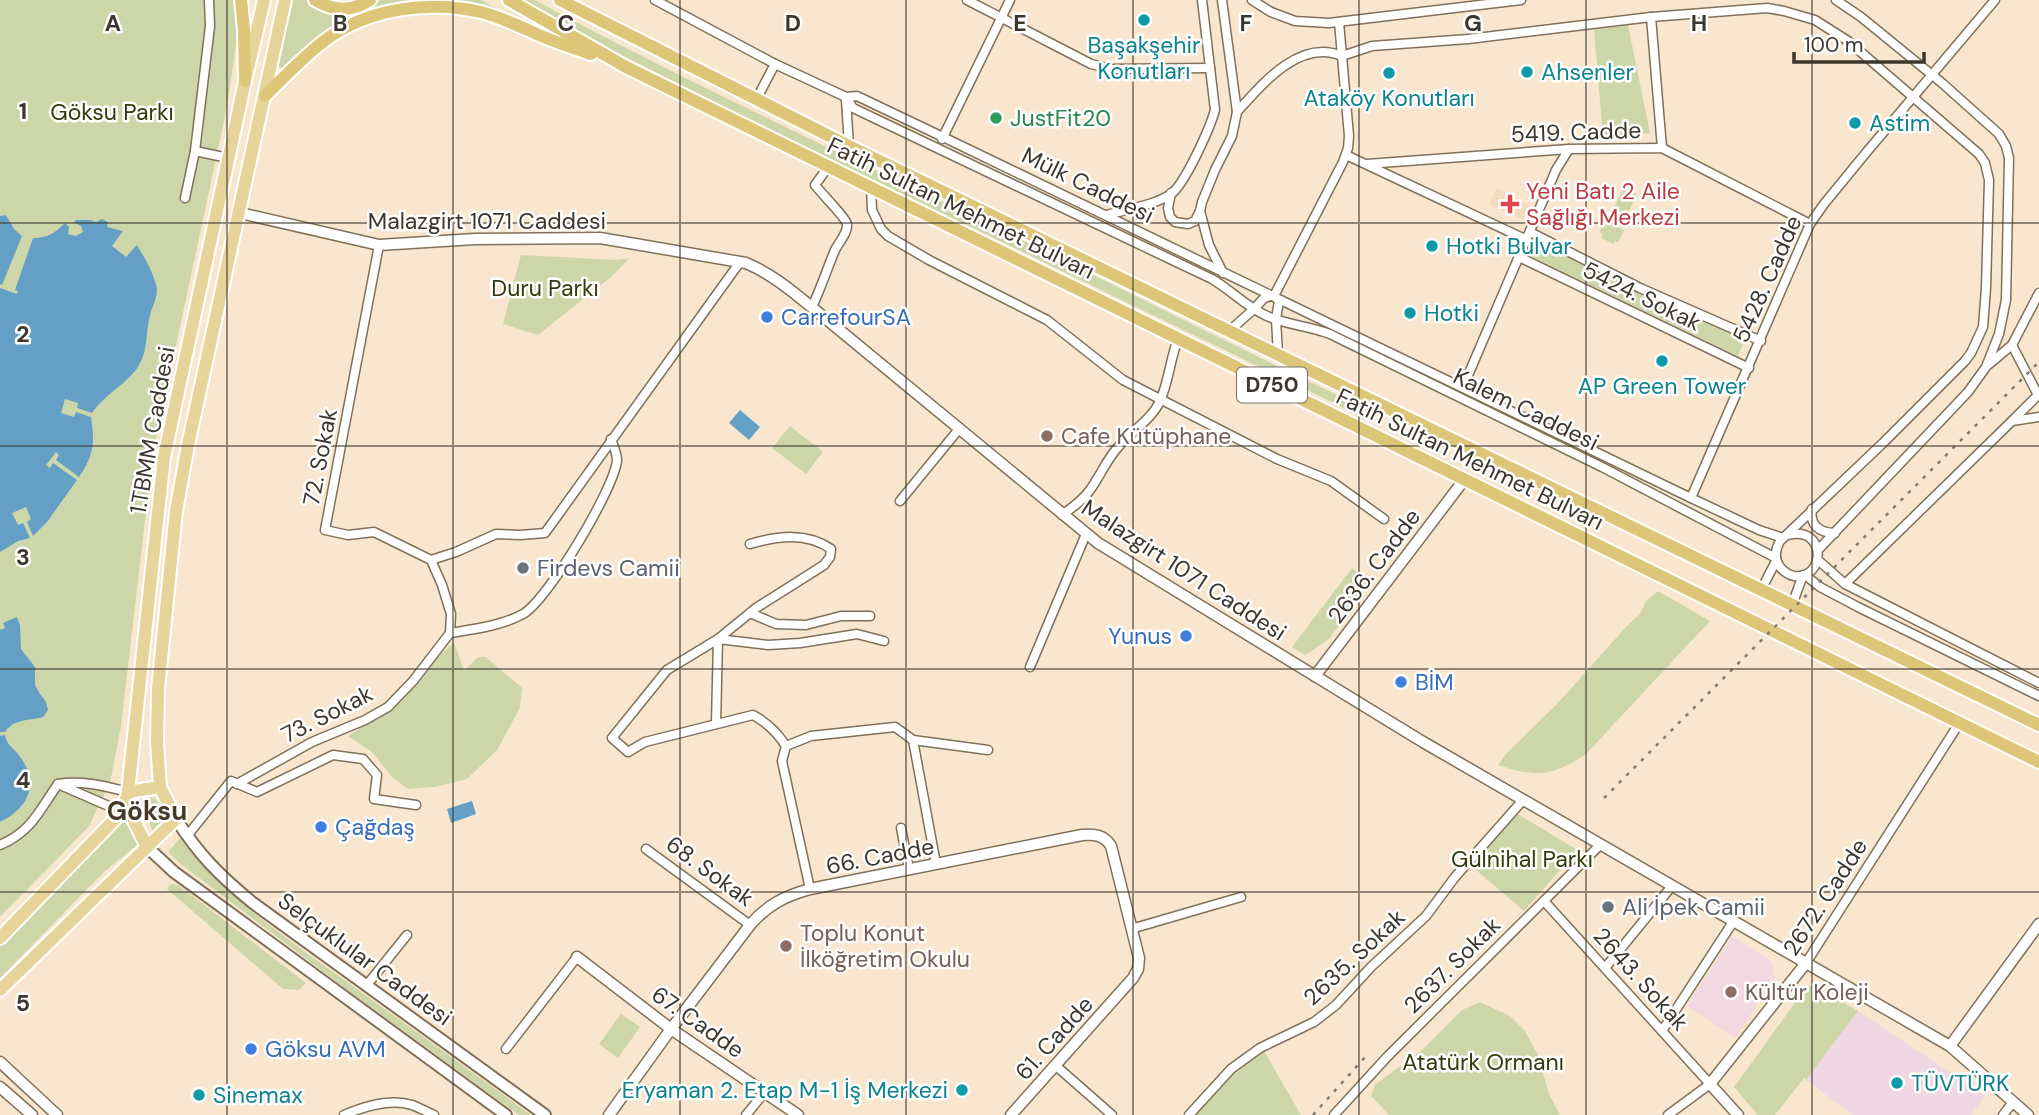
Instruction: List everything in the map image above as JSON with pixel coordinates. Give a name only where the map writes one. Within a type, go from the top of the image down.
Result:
[{"type":"highway","points":[[241,0],[245,81]]},
{"type":"highway","points":[[314,0],[341,9],[354,8],[370,0]]},
{"type":"highway","name":"Fatih Sultan Mehmet Bulvarı","points":[[509,0],[626,67],[2039,762]]},
{"type":"highway","name":"Fatih Sultan Mehmet Bulvarı","points":[[560,0],[756,100],[1228,332],[2039,725]]},
{"type":"highway","points":[[265,96],[316,47],[345,28],[391,11],[435,5],[483,13],[626,67]]},
{"type":"main road","name":"1.TBMM Caddesi","points":[[124,802],[164,457],[264,0]]},
{"type":"main road","name":"1.TBMM Caddesi","points":[[160,787],[158,689],[176,511],[285,0]]},
{"type":"main road","points":[[0,937],[115,819],[124,802],[160,787],[176,819],[0,990]]},
{"type":"main road","points":[[124,802],[147,847]]},
{"type":"main road","name":"Selçuklular Caddesi","points":[[176,819],[210,866],[236,889],[545,1115]]},
{"type":"main road","name":"Selçuklular Caddesi","points":[[147,847],[174,872],[506,1115]]},
{"type":"street","points":[[185,198],[195,152],[210,26],[209,0]]},
{"type":"street","name":"Mülk Caddesi","points":[[655,0],[775,64],[846,97],[857,96],[1274,296]]},
{"type":"street","points":[[967,0],[1091,64],[1111,69],[1210,68]]},
{"type":"street","points":[[938,148],[1010,0]]},
{"type":"street","points":[[1107,215],[1148,204],[1171,194],[1181,183],[1212,122],[1215,110],[1202,0]]},
{"type":"street","points":[[1171,194],[1168,208],[1170,217],[1175,222],[1188,224],[1195,220],[1232,136],[1237,112],[1222,0]]},
{"type":"street","points":[[1252,0],[1270,12],[1295,21],[1339,22],[1464,3],[1521,0]]},
{"type":"street","points":[[1836,0],[1861,17],[1999,134],[2008,152],[2006,300],[1999,334],[1986,367]]},
{"type":"street","name":"5428. Cadde","points":[[1691,498],[1810,224],[1995,0]]},
{"type":"street","points":[[1237,112],[1279,69],[1314,52],[1334,52],[1342,56],[1372,46],[1468,39],[1651,17],[1767,8],[1815,20],[1848,41],[1979,154],[1985,163],[1989,180],[1986,288],[1983,327],[1971,353],[1884,443],[1812,509],[1786,537],[1776,549],[1776,559],[1761,590]]},
{"type":"street","points":[[1651,17],[1662,148]]},
{"type":"street","points":[[1274,296],[1346,155],[1349,136],[1339,22]]},
{"type":"street","points":[[756,100],[775,64]]},
{"type":"street","points":[[846,97],[849,146]]},
{"type":"street","name":"Mülk Caddesi","points":[[846,97],[853,108],[1212,279],[1254,309]]},
{"type":"street","name":"5419. Cadde","points":[[1367,164],[1569,149],[1662,148],[1810,224]]},
{"type":"street","points":[[1463,387],[1556,170],[1569,149]]},
{"type":"street","points":[[195,152],[228,158]]},
{"type":"street","points":[[1346,155],[1761,341]]},
{"type":"street","points":[[812,307],[847,228],[846,221],[815,185],[828,167]]},
{"type":"street","points":[[871,187],[872,211],[881,229],[888,236],[1046,320],[1123,380],[1277,459],[1331,481],[1384,519]]},
{"type":"street","points":[[1200,211],[1209,245],[1223,273]]},
{"type":"street","name":"Malazgirt 1071 Caddesi","points":[[240,213],[379,244],[475,239],[600,238],[740,262],[760,269],[812,307],[1062,515],[1108,550],[1423,742],[1950,1046],[2028,1115]]},
{"type":"street","name":"72. Sokak","points":[[379,244],[326,530],[348,535],[374,532],[431,560]]},
{"type":"street","name":"5424. Sokak","points":[[1519,257],[1749,368]]},
{"type":"street","points":[[611,439],[617,460],[604,498],[554,578],[530,609],[506,621],[450,633],[451,614],[431,560],[496,534],[545,533],[611,439],[740,262]]},
{"type":"street","points":[[1818,550],[1968,392],[1986,367],[2012,345],[2039,293]]},
{"type":"street","points":[[1228,332],[1264,298],[1274,296]]},
{"type":"street","points":[[1274,296],[1279,301],[1276,319],[1278,355]]},
{"type":"street","name":"Kalem Caddesi","points":[[1274,296],[1691,498],[1759,530],[1786,537]]},
{"type":"street","name":"Kalem Caddesi","points":[[1254,309],[1276,319],[1330,334],[1602,467],[1776,559]]},
{"type":"street","points":[[1062,515],[1089,491],[1108,460],[1147,419],[1161,398],[1178,338]]},
{"type":"street","points":[[1845,584],[2039,395],[2012,345]]},
{"type":"street","points":[[2012,421],[2039,417]]},
{"type":"street","points":[[900,501],[959,429]]},
{"type":"street","name":"2636. Cadde","points":[[1315,676],[1464,480]]},
{"type":"street","points":[[1812,509],[1811,516],[1819,530],[1835,533]]},
{"type":"street","points":[[1776,559],[1783,571],[1794,576],[1811,571],[1818,560],[1818,550],[1812,539],[1794,533],[1786,537]]},
{"type":"street","points":[[1030,667],[1086,534]]},
{"type":"street","points":[[750,544],[767,539],[811,538],[831,549],[830,557],[824,565],[750,613],[718,639],[667,670],[612,738],[628,752],[645,742],[753,715],[767,723],[779,734],[786,746],[782,761],[810,889]]},
{"type":"street","points":[[1818,560],[1845,584],[2039,683]]},
{"type":"street","points":[[1792,605],[1804,575]]},
{"type":"street","points":[[1804,575],[1820,587],[1858,607],[2039,696]]},
{"type":"street","points":[[750,613],[776,624],[806,625],[841,616],[870,616]]},
{"type":"street","name":"73. Sokak","points":[[187,836],[231,781],[237,784],[312,742],[365,720],[388,707],[413,681],[450,633]]},
{"type":"street","points":[[718,639],[768,645],[856,634],[884,641]]},
{"type":"street","points":[[716,724],[718,639]]},
{"type":"street","name":"2672. Cadde","points":[[1710,1084],[1806,963],[1960,722]]},
{"type":"street","points":[[786,746],[811,736],[895,727],[913,740],[988,750]]},
{"type":"street","points":[[913,740],[936,864]]},
{"type":"street","points":[[237,784],[257,792],[333,755],[363,759],[377,775],[374,799],[416,805]]},
{"type":"street","points":[[0,845],[19,835],[32,823],[58,784],[89,783],[124,802]]},
{"type":"street","points":[[58,784],[75,793],[124,802]]},
{"type":"street","name":"2635. Sokak","points":[[1189,1115],[1231,1069],[1260,1048],[1314,1022],[1336,1005],[1371,967],[1426,916],[1455,877],[1523,800]]},
{"type":"street","points":[[901,828],[909,869]]},
{"type":"street","name":"66. Cadde","points":[[608,1115],[750,925],[774,903],[810,889],[1082,835],[1097,835],[1111,846],[1139,965],[1126,986]]},
{"type":"street","name":"2637. Sokak","points":[[1334,1115],[1387,1057],[1600,845]]},
{"type":"street","name":"68. Sokak","points":[[646,849],[750,925]]},
{"type":"street","points":[[1605,968],[1672,886]]},
{"type":"street","points":[[1131,929],[1241,897]]},
{"type":"street","name":"2643. Sokak","points":[[1544,901],[1710,1084]]},
{"type":"street","points":[[1662,1031],[1733,922]]},
{"type":"street","points":[[1950,1046],[2039,924]]},
{"type":"street","points":[[366,986],[407,935]]},
{"type":"street","points":[[506,1049],[577,957]]},
{"type":"street","name":"67. Cadde","points":[[577,957],[671,1029],[798,1115]]},
{"type":"street","name":"61. Cadde","points":[[1011,1115],[1126,986]]},
{"type":"street","points":[[0,1062],[57,1115]]},
{"type":"street","points":[[1055,1065],[1112,1115]]},
{"type":"street","points":[[1668,1115],[1710,1084],[1738,1115]]},
{"type":"street","points":[[0,1087],[27,1113]]},
{"type":"street","points":[[746,1115],[765,1092]]},
{"type":"street","points":[[344,1115],[364,1107],[397,1102],[434,1115]]},
{"type":"street","points":[[2003,1115],[2013,1102]]},
{"type":"shaded area","name":"Yeni Batı 2 Aile Sağlığı Merkezi","points":[[1497,188],[1530,205],[1524,220],[1489,204]]},
{"type":"shaded area","name":"Kültür Koleji","points":[[1732,936],[1772,962],[1775,978],[1735,1038],[1687,1006]]},
{"type":"shaded area","points":[[1858,1011],[1985,1096],[1971,1115],[1853,1115],[1806,1080]]},
{"type":"green space","name":"Göksu Parkı","points":[[0,0],[234,0],[237,38],[227,107],[153,453],[121,726],[110,783],[89,826],[0,917]]},
{"type":"green space","points":[[291,0],[307,0],[325,11],[348,16],[371,8],[380,0],[481,0],[516,19],[459,3],[415,2],[299,53],[284,69],[276,66]]},
{"type":"green space","points":[[520,0],[535,0],[709,90],[1352,402],[1348,410],[755,122],[613,51]]},
{"type":"green space","points":[[1628,25],[1650,133],[1603,137],[1594,30]]},
{"type":"green space","points":[[1623,188],[1637,195],[1625,219],[1612,212]]},
{"type":"green space","points":[[1605,221],[1624,230],[1614,244],[1601,238],[1603,234],[1599,232]]},
{"type":"green space","points":[[1534,240],[1745,340],[1738,356],[1528,255]]},
{"type":"green space","name":"Duru Parkı","points":[[521,255],[617,260],[630,258],[611,277],[538,335],[503,324]]},
{"type":"green space","points":[[790,426],[823,452],[806,474],[772,448]]},
{"type":"green space","points":[[1352,568],[1371,582],[1329,639],[1305,655],[1292,647]]},
{"type":"green space","points":[[1658,591],[1710,621],[1585,755],[1563,767],[1543,773],[1523,772],[1498,765],[1640,614],[1646,601]]},
{"type":"green space","points":[[454,642],[464,671],[478,657],[486,657],[522,688],[520,708],[497,750],[467,779],[434,787],[408,789],[393,778],[373,753],[348,736],[402,701],[435,660]]},
{"type":"green space","points":[[151,797],[156,799],[165,813],[163,826],[157,831],[152,830],[142,802]]},
{"type":"green space","name":"Gülnihal Parkı","points":[[1516,813],[1576,849],[1524,911],[1469,864]]},
{"type":"green space","points":[[123,821],[138,844],[104,872],[0,978],[0,946]]},
{"type":"green space","points":[[180,838],[217,880],[261,918],[531,1115],[519,1115],[182,865],[168,852]]},
{"type":"green space","points":[[171,884],[178,885],[306,983],[299,990],[283,989],[167,889]]},
{"type":"green space","points":[[1812,985],[1858,1011],[1806,1080],[1804,1078],[1775,1115],[1758,1115],[1734,1087],[1805,989]]},
{"type":"green space","name":"Atatürk Ormanı","points":[[1480,1002],[1510,1016],[1525,1031],[1538,1055],[1549,1094],[1560,1115],[1389,1115],[1371,1096],[1375,1085],[1423,1049],[1462,1010]]},
{"type":"green space","points":[[621,1014],[640,1027],[618,1058],[599,1044]]},
{"type":"green space","points":[[1264,1051],[1301,1115],[1195,1115],[1218,1087]]},
{"type":"water","points":[[6,215],[14,229],[22,236],[2,285],[0,216]]},
{"type":"water","points":[[102,219],[108,222],[107,227],[123,231],[112,246],[126,257],[137,245],[156,284],[143,358],[130,377],[92,413],[77,408],[78,403],[65,399],[61,413],[74,417],[76,412],[91,417],[93,442],[88,462],[79,477],[56,460],[59,455],[56,452],[46,465],[50,468],[53,463],[77,480],[47,522],[33,536],[27,522],[31,519],[26,507],[12,513],[18,525],[23,523],[30,538],[18,541],[0,552],[0,288],[17,294],[18,291],[15,290],[33,238],[51,234],[65,223],[69,227],[68,234],[76,236],[83,232],[81,226],[74,222],[76,220],[96,222]]},
{"type":"water","points":[[740,410],[760,427],[749,440],[729,423]]},
{"type":"water","points":[[17,617],[21,649],[35,667],[35,685],[48,710],[43,717],[18,722],[5,732],[0,732],[0,630],[5,628],[3,623]]},
{"type":"water","points":[[5,735],[8,744],[25,764],[30,784],[25,802],[0,822],[0,736]]},
{"type":"water","points":[[472,801],[476,814],[451,823],[447,809]]},
{"type":"railway","points":[[1604,798],[2039,362]]},
{"type":"railway","points":[[1313,1115],[1367,1055]]},
{"type":"place","name":"Başakşehir Konutları","points":[[1144,20]]},
{"type":"place","name":"Ahsenler","points":[[1527,72]]},
{"type":"place","name":"Ataköy Konutları","points":[[1389,73]]},
{"type":"place","name":"JustFit20","points":[[996,118]]},
{"type":"place","name":"Astim","points":[[1855,123]]},
{"type":"place","name":"Yeni Batı 2 Aile Sağlığı Merkezi","points":[[1510,204]]},
{"type":"place","name":"Hotki Bulvar","points":[[1432,246]]},
{"type":"place","name":"Hotki","points":[[1410,313]]},
{"type":"place","name":"CarrefourSA","points":[[767,317]]},
{"type":"place","name":"AP Green Tower","points":[[1662,361]]},
{"type":"place","name":"Cafe Kütüphane","points":[[1047,436]]},
{"type":"place","name":"Firdevs Camii","points":[[523,568]]},
{"type":"place","name":"Yunus","points":[[1186,636]]},
{"type":"place","name":"BİM","points":[[1401,682]]},
{"type":"place","name":"Çağdaş","points":[[321,827]]},
{"type":"place","name":"Ali İpek Camii","points":[[1608,907]]},
{"type":"place","name":"Toplu Konut İlköğretim Okulu","points":[[786,946]]},
{"type":"place","name":"Kültür Koleji","points":[[1731,992]]},
{"type":"place","name":"Göksu AVM","points":[[251,1049]]},
{"type":"place","name":"TÜVTÜRK","points":[[1897,1083]]},
{"type":"place","name":"Eryaman 2. Etap M-1 İş Merkezi","points":[[962,1090]]},
{"type":"place","name":"Sinemax","points":[[199,1095]]},
{"type":"district","name":"Göksu","points":[[147,811]]}]
